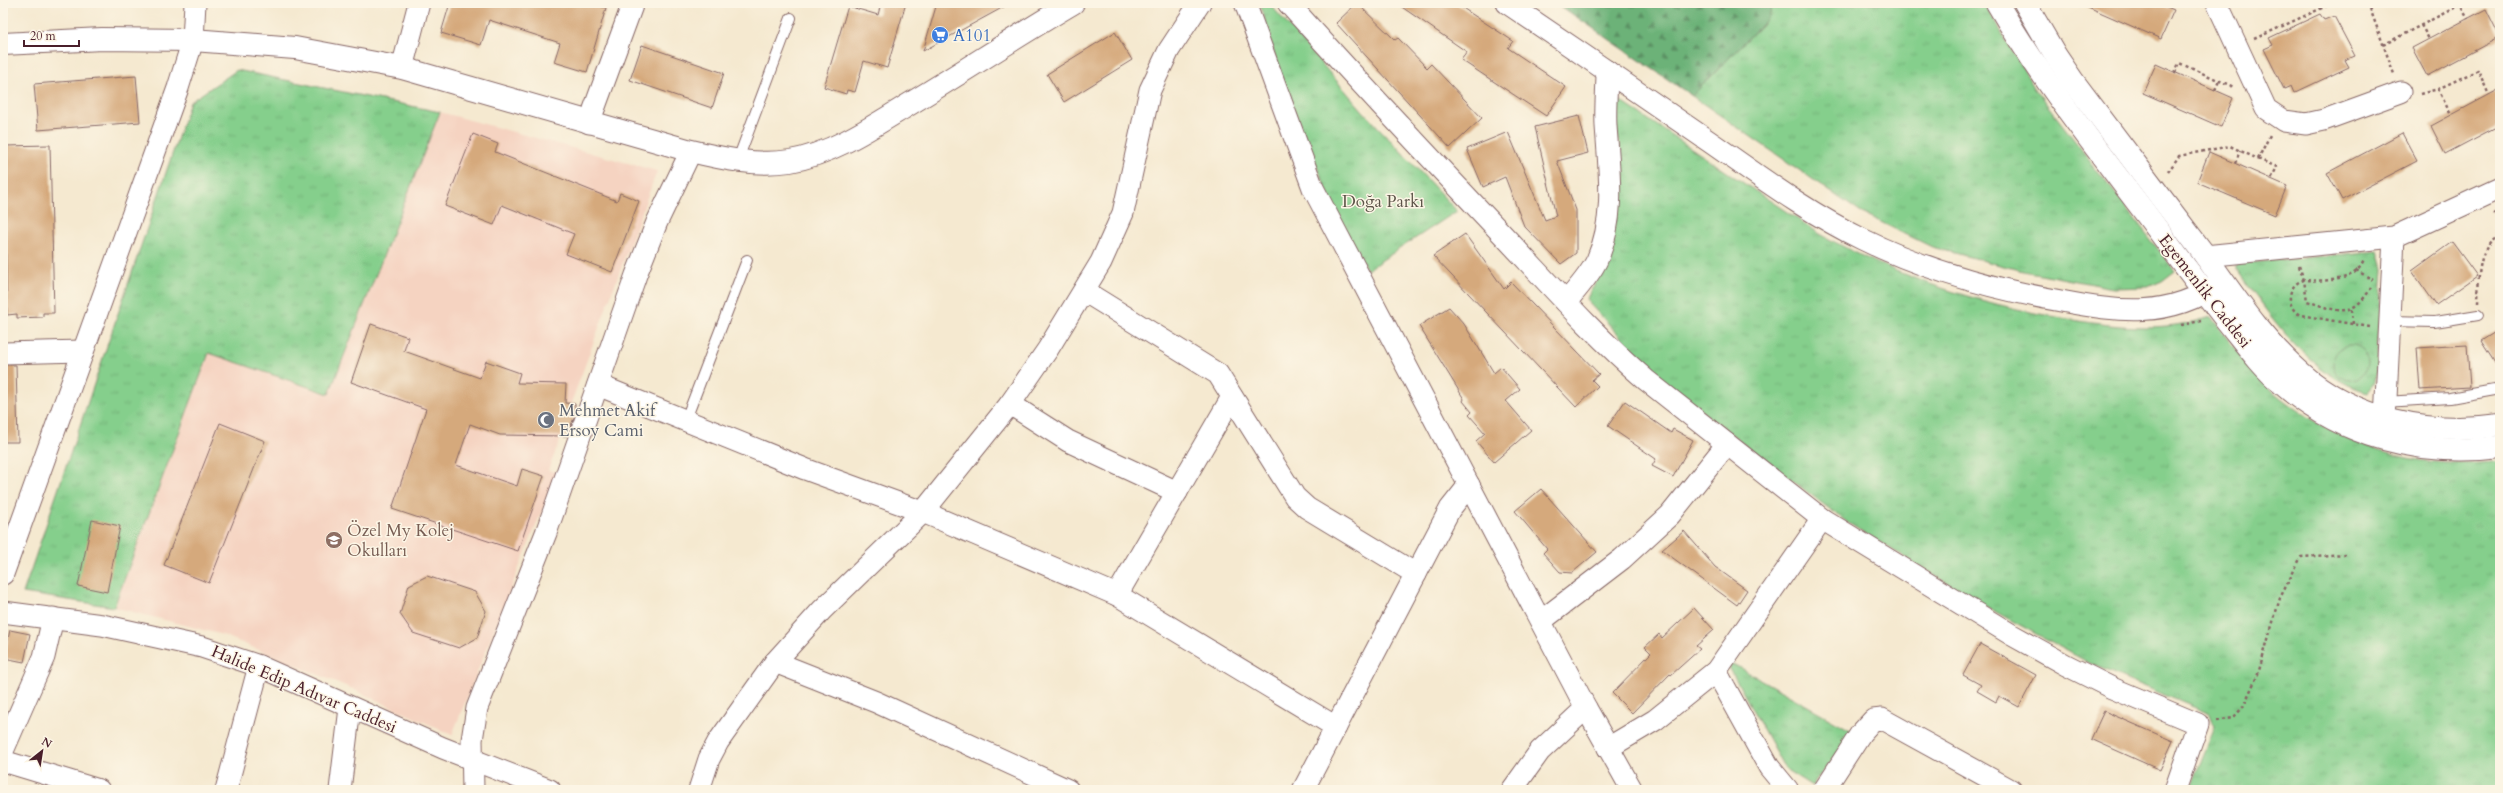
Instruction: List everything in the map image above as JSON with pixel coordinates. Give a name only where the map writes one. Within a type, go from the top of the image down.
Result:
[{"type":"main road","points":[[3,44],[102,39],[193,40],[295,48],[402,68],[589,123],[736,162],[790,160],[818,154],[874,125],[1073,3]]},
{"type":"main road","name":"Egemenlik Caddesi","points":[[1997,3],[2038,71],[2205,293],[2264,366],[2281,383],[2312,406],[2348,426],[2383,441],[2402,445],[2458,450],[2500,447]]},
{"type":"main road","name":"Egemenlik Caddesi","points":[[2025,3],[2073,82],[2251,317],[2299,372],[2341,399],[2453,429],[2500,425]]},
{"type":"street","points":[[3,574],[82,351],[178,88],[193,40],[195,3]]},
{"type":"street","points":[[402,68],[418,3]]},
{"type":"street","points":[[589,123],[632,3]]},
{"type":"street","points":[[684,790],[702,781],[718,742],[775,662],[822,610],[923,512],[1010,404],[1048,349],[1101,262],[1123,213],[1150,90],[1169,50],[1200,3]]},
{"type":"street","points":[[1245,3],[1312,188],[1586,708],[1632,790]]},
{"type":"street","points":[[1288,3],[1355,78],[1566,302],[1626,363],[1727,444],[1822,519],[2012,635],[2066,665],[2112,688],[2198,724],[2175,790]]},
{"type":"street","points":[[1507,3],[1805,206],[1862,239],[1915,262],[2023,295],[2124,311],[2161,308],[2205,293],[2224,280]]},
{"type":"street","points":[[2217,3],[2266,109],[2278,119],[2293,123],[2312,122],[2401,92]]},
{"type":"street","points":[[1566,302],[1583,282],[1597,260],[1606,230],[1610,203],[1610,169],[1606,125],[1607,71]]},
{"type":"street","points":[[473,790],[472,740],[477,708],[546,533],[636,275],[657,222],[691,151]]},
{"type":"street","points":[[2205,256],[2394,237],[2500,188]]},
{"type":"street","points":[[2385,410],[2394,237]]},
{"type":"street","points":[[1084,291],[1218,374],[1295,497],[1307,508],[1416,574]]},
{"type":"street","points":[[3,353],[82,351]]},
{"type":"street","points":[[598,385],[686,419],[806,469],[923,512],[1117,595],[1336,727]]},
{"type":"street","points":[[1117,595],[1232,397]]},
{"type":"street","points":[[1010,404],[1068,441],[1177,492]]},
{"type":"street","points":[[1541,622],[1622,560],[1670,514],[1727,444]]},
{"type":"street","points":[[1303,790],[1450,509],[1469,485]]},
{"type":"street","points":[[1608,748],[1656,720],[1716,671],[1822,519]]},
{"type":"street","name":"Halide Edip Adıvar Caddesi","points":[[3,612],[108,626],[187,643],[259,666],[350,708],[473,760],[550,790]]},
{"type":"street","points":[[3,751],[44,657],[53,618]]},
{"type":"street","points":[[775,662],[876,702],[1068,790]]},
{"type":"street","points":[[226,790],[259,666]]},
{"type":"street","points":[[1716,671],[1769,767],[1788,790]]},
{"type":"street","points":[[340,790],[350,708]]},
{"type":"street","points":[[1512,790],[1540,751],[1586,708]]},
{"type":"street","points":[[1824,790],[1861,733],[1873,720],[1882,719],[2011,790]]},
{"type":"street","points":[[3,761],[99,790]]},
{"type":"lane","points":[[736,162],[791,18]]},
{"type":"lane","points":[[686,419],[747,260]]},
{"type":"lane","points":[[2389,326],[2434,322],[2478,315]]},
{"type":"lane","points":[[2385,410],[2500,388]]},
{"type":"path","points":[[2237,47],[2333,3]]},
{"type":"path","points":[[2368,3],[2403,99],[2438,89],[2478,70],[2490,94]]},
{"type":"path","points":[[2383,45],[2460,5],[2468,19]]},
{"type":"path","points":[[2421,25],[2429,39]]},
{"type":"path","points":[[2175,73],[2179,63],[2262,100]]},
{"type":"path","points":[[2215,90],[2219,81]]},
{"type":"path","points":[[2438,89],[2451,115]]},
{"type":"path","points":[[2258,159],[2278,119]]},
{"type":"path","points":[[2166,175],[2180,156],[2230,146],[2277,167],[2271,179]]},
{"type":"path","points":[[2235,163],[2240,151]]},
{"type":"path","points":[[2478,315],[2480,260],[2493,240],[2500,236]]},
{"type":"path","points":[[2363,240],[2363,261],[2356,270],[2340,279],[2304,280],[2296,283],[2290,294],[2292,307],[2295,312],[2306,317],[2353,325],[2389,326]]},
{"type":"path","points":[[2291,247],[2304,280],[2307,301],[2336,311],[2352,309],[2363,301],[2374,280],[2356,270]]},
{"type":"path","points":[[2352,309],[2353,325]]},
{"type":"path","points":[[2198,724],[2233,718],[2243,707],[2258,674],[2280,598],[2301,557],[2345,554]]},
{"type":"shaded area","points":[[440,112],[657,171],[571,403],[565,403],[565,384],[517,435],[562,436],[548,470],[557,473],[452,735],[353,689],[223,635],[114,607],[209,353],[329,394]]},
{"type":"green space","name":"Doğa Parkı","points":[[1260,3],[1269,3],[1362,110],[1457,211],[1367,270],[1342,226],[1283,85]]},
{"type":"green space","points":[[1556,3],[1773,3],[1769,17],[1692,96]]},
{"type":"green space","points":[[1773,3],[1984,3],[2035,89],[2175,271],[2162,281],[2148,287],[2113,288],[2019,270],[1932,247],[1860,212],[1692,96],[1769,17]]},
{"type":"green space","points":[[237,70],[440,112],[329,394],[209,353],[114,607],[23,593],[190,102]]},
{"type":"green space","points":[[1619,100],[1820,234],[1907,276],[1999,305],[2099,324],[2156,327],[2193,322],[2211,317],[2258,377],[2267,386],[2300,412],[2326,428],[2353,441],[2381,451],[2410,458],[2440,462],[2470,463],[2500,461],[2500,790],[2190,790],[2215,727],[2210,714],[2091,664],[1985,606],[1848,523],[1663,382],[1586,300],[1604,266],[1620,183],[1621,155],[1616,123]]},
{"type":"green space","points":[[2378,251],[2383,269],[2375,383],[2368,392],[2348,385],[2328,373],[2310,359],[2277,324],[2237,270],[2237,264]]},
{"type":"green space","points":[[2350,346],[2356,347],[2362,351],[2366,357],[2366,369],[2362,375],[2356,379],[2350,380],[2344,379],[2338,375],[2334,369],[2333,363],[2334,357],[2338,351],[2344,347]]},
{"type":"green space","points":[[1731,663],[1854,732],[1812,786],[1785,769],[1729,667]]},
{"type":"building","points":[[450,3],[589,3],[606,8],[587,72],[554,62],[560,43],[489,20],[481,45],[441,33]]},
{"type":"building","points":[[881,3],[906,3],[887,68],[864,61],[855,92],[847,90],[846,94],[824,87],[848,6],[878,15]]},
{"type":"building","name":"A101","points":[[937,3],[1011,3],[923,51]]},
{"type":"building","points":[[1357,3],[1395,40],[1398,38],[1427,68],[1431,64],[1482,118],[1450,148],[1336,23]]},
{"type":"building","points":[[1396,3],[1455,3],[1513,41],[1508,48],[1566,87],[1546,116],[1461,60],[1467,52]]},
{"type":"building","points":[[2079,3],[2157,3],[2174,10],[2161,39]]},
{"type":"building","points":[[2486,9],[2500,37],[2427,76],[2412,48]]},
{"type":"building","points":[[2320,14],[2324,20],[2334,16],[2355,56],[2345,60],[2349,67],[2294,93],[2291,86],[2284,89],[2264,49],[2273,45],[2269,38]]},
{"type":"building","points":[[1115,32],[1132,60],[1064,102],[1047,74]]},
{"type":"building","points":[[642,45],[724,73],[712,108],[630,80]]},
{"type":"building","points":[[2156,64],[2233,98],[2221,127],[2143,93]]},
{"type":"building","points":[[136,76],[140,122],[38,130],[34,84]]},
{"type":"building","points":[[2500,89],[2500,125],[2445,154],[2431,126]]},
{"type":"building","points":[[1579,116],[1588,153],[1557,161],[1576,210],[1576,253],[1561,264],[1524,226],[1505,177],[1483,187],[1467,149],[1508,132],[1545,220],[1556,216],[1535,127]]},
{"type":"building","points":[[2402,133],[2417,161],[2342,200],[2327,173]]},
{"type":"building","points":[[473,134],[498,144],[495,152],[617,201],[620,193],[639,201],[612,272],[566,254],[574,234],[502,205],[494,225],[445,206]]},
{"type":"building","points":[[50,145],[54,313],[43,313],[43,317],[17,318],[17,314],[7,315],[4,146]]},
{"type":"building","points":[[2209,152],[2287,186],[2275,215],[2197,182]]},
{"type":"building","points":[[1465,234],[1504,289],[1511,282],[1599,374],[1592,380],[1598,386],[1576,407],[1433,256]]},
{"type":"building","points":[[2452,242],[2477,276],[2436,305],[2412,271]]},
{"type":"building","points":[[1449,307],[1464,324],[1494,373],[1501,367],[1520,389],[1506,401],[1531,430],[1494,462],[1476,441],[1485,433],[1469,415],[1472,412],[1463,401],[1464,399],[1419,326]]},
{"type":"building","points":[[371,324],[408,337],[404,351],[480,378],[486,361],[520,373],[517,383],[566,384],[565,403],[575,404],[575,415],[567,436],[500,435],[470,424],[456,465],[517,486],[522,469],[544,476],[518,551],[392,509],[426,409],[351,382]]},
{"type":"building","points":[[2500,329],[2500,371],[2481,341]]},
{"type":"building","points":[[2467,345],[2470,387],[2420,390],[2417,348]]},
{"type":"building","points":[[3,365],[16,365],[18,442],[3,442]]},
{"type":"building","points":[[1625,401],[1671,433],[1673,429],[1693,440],[1673,477],[1652,466],[1656,459],[1608,426]]},
{"type":"building","points":[[220,423],[265,441],[209,583],[164,565]]},
{"type":"building","points":[[1541,489],[1597,552],[1572,573],[1560,572],[1543,553],[1547,549],[1515,511]]},
{"type":"building","points":[[92,520],[120,526],[107,592],[78,586]]},
{"type":"building","points":[[1684,531],[1715,567],[1747,590],[1737,605],[1662,550]]},
{"type":"building","points":[[427,576],[475,592],[486,611],[477,638],[459,648],[413,633],[400,614],[409,585]]},
{"type":"building","points":[[1694,608],[1714,630],[1696,646],[1700,649],[1671,675],[1670,674],[1632,713],[1612,693],[1651,653],[1645,647],[1659,634],[1662,638]]},
{"type":"building","points":[[10,630],[30,634],[24,662],[4,658]]},
{"type":"building","points":[[1980,644],[2036,675],[2019,707],[1999,696],[1996,702],[1977,691],[1981,685],[1963,675]]},
{"type":"building","points":[[2104,711],[2173,741],[2160,770],[2091,739]]},
{"type":"place","name":"A101","points":[[940,35]]},
{"type":"place","name":"Mehmet Akif Ersoy Cami","points":[[546,420]]},
{"type":"place","name":"Özel My Kolej Okulları","points":[[334,540]]}]
